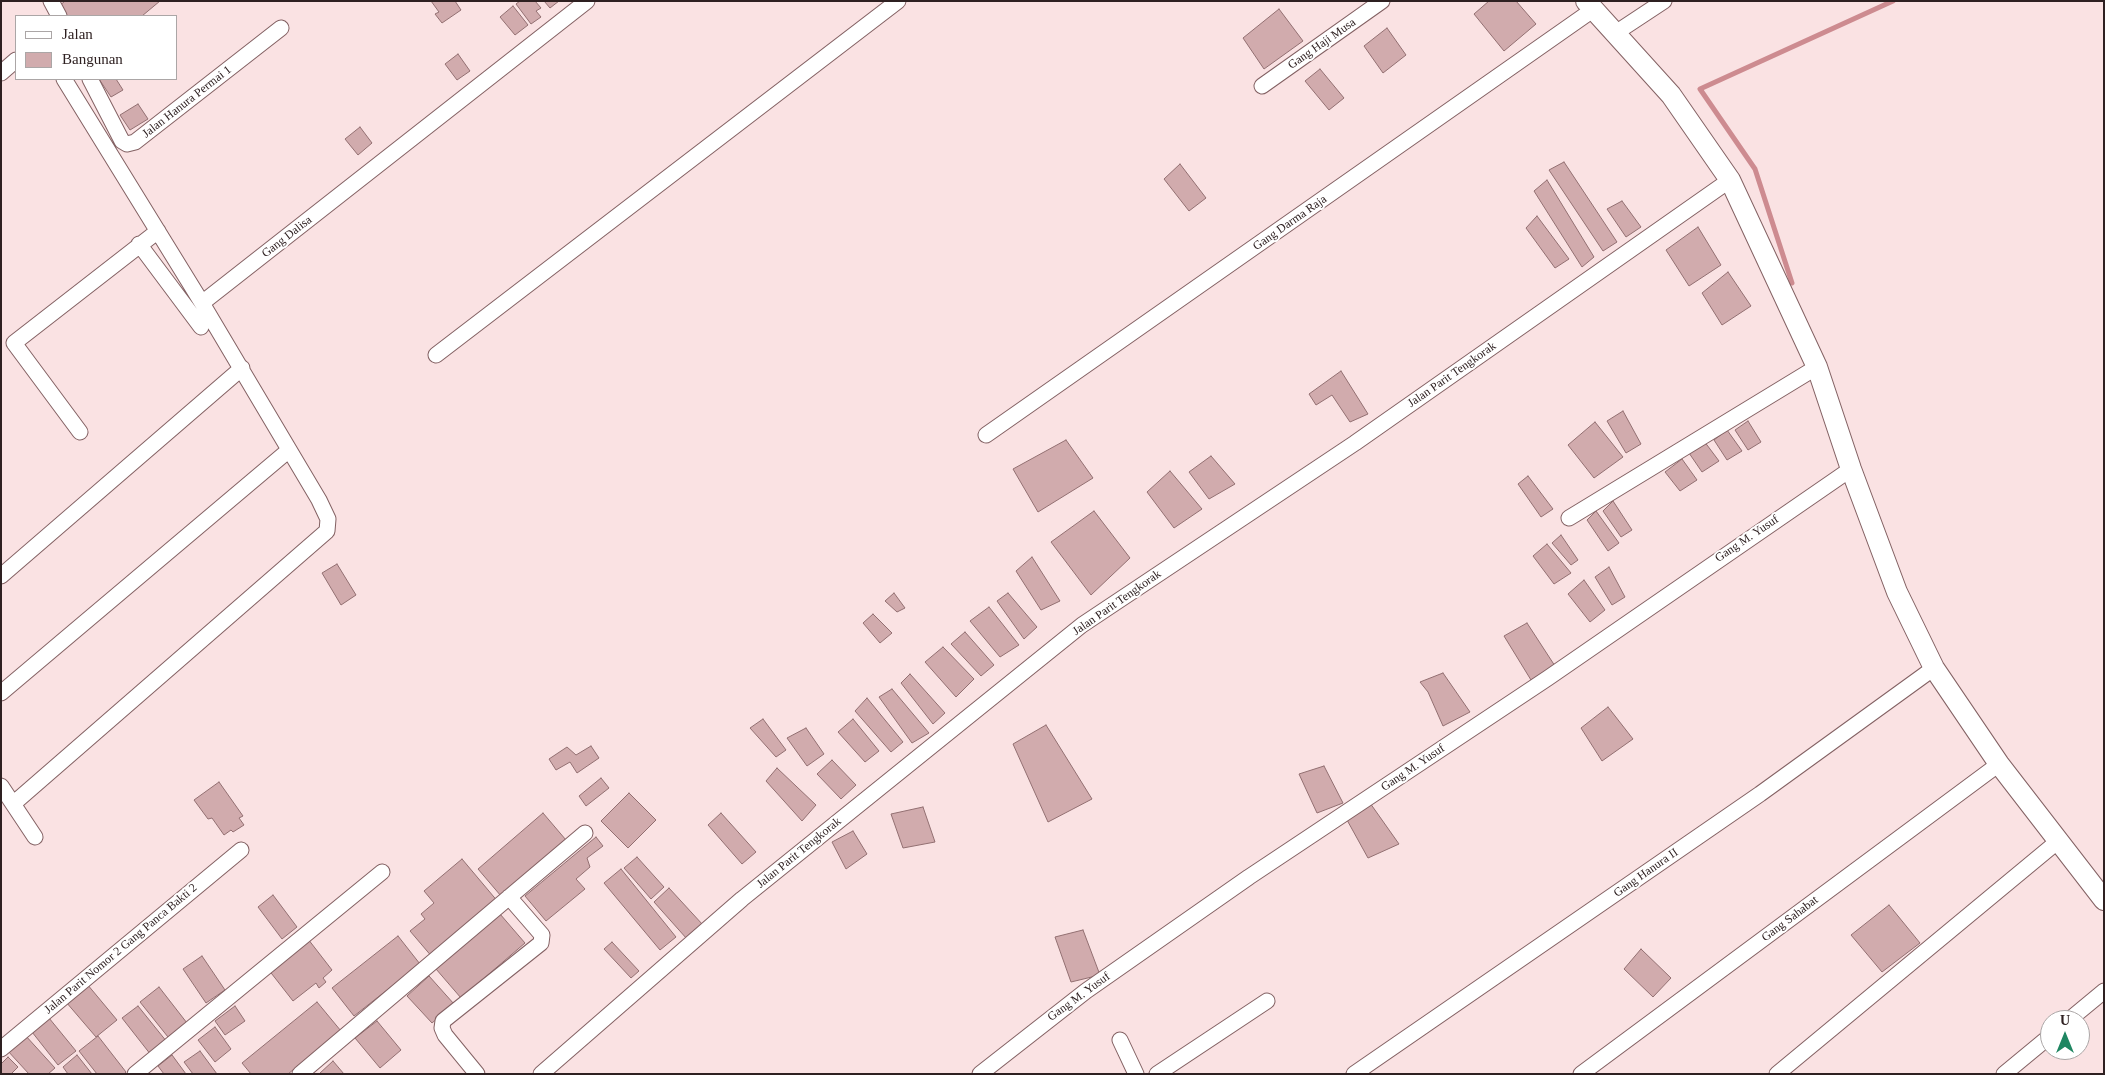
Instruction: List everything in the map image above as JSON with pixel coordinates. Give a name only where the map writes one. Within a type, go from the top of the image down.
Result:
[{"type":"main road","points":[[1590,5],[1670,95],[1730,180],[1817,367],[1851,469],[1897,592],[1934,668],[1999,764],[2057,842],[2104,900]]},
{"type":"street","name":"Gang Dalisa","points":[[202,303],[587,1]]},
{"type":"street","points":[[436,355],[898,1]]},
{"type":"street","name":"Gang Haji Musa","points":[[1262,86],[1382,1]]},
{"type":"street","points":[[1614,34],[1664,1]]},
{"type":"street","name":"Gang Darma Raja","points":[[986,435],[1590,5]]},
{"type":"street","name":"Jalan Hanura Permai 1","points":[[91,80],[122,141],[127,144],[135,142],[281,28]]},
{"type":"street","points":[[1,73],[15,61]]},
{"type":"street","points":[[13,804],[327,531],[328,519],[320,500],[242,368],[65,80]]},
{"type":"street","name":"Jalan Parit Tengkorak","points":[[541,1074],[742,898],[1082,625],[1355,443],[1730,180]]},
{"type":"street","points":[[80,432],[14,343],[158,231]]},
{"type":"street","points":[[139,244],[201,327]]},
{"type":"street","points":[[1569,518],[1817,367]]},
{"type":"street","points":[[1,576],[242,368]]},
{"type":"street","points":[[1,693],[289,450]]},
{"type":"street","name":"Gang M. Yusuf","points":[[980,1074],[1086,991],[1240,883],[1548,678],[1851,469]]},
{"type":"street","name":"Gang Hanura II","points":[[1354,1074],[1760,794],[1934,668]]},
{"type":"street","name":"Gang Sahabat","points":[[1582,1074],[1999,764]]},
{"type":"street","points":[[1,786],[35,837]]},
{"type":"street","points":[[300,1074],[585,833]]},
{"type":"street","points":[[1777,1074],[2057,842]]},
{"type":"street","name":"Jalan Parit Nomor 2 Gang Panca Bakti 2","points":[[1,1049],[241,850]]},
{"type":"street","points":[[135,1074],[382,872]]},
{"type":"street","points":[[477,1074],[445,1035],[443,1021],[541,943],[542,935],[509,897]]},
{"type":"street","points":[[2080,1010],[2104,990]]},
{"type":"street","points":[[1158,1074],[1267,1001]]},
{"type":"street","points":[[1120,1040],[1136,1074]]},
{"type":"street","points":[[2004,1074],[2040,1044]]},
{"type":"building","points":[[65,1],[160,1],[143,15],[64,15],[58,7]]},
{"type":"building","points":[[431,1],[455,1],[461,10],[442,23],[435,14],[439,12]]},
{"type":"building","points":[[520,1],[535,1],[541,8],[536,11],[541,17],[531,24],[516,4]]},
{"type":"building","points":[[544,1],[559,1],[550,8]]},
{"type":"building","points":[[1489,1],[1516,1],[1536,24],[1504,51],[1474,14]]},
{"type":"building","points":[[513,6],[528,25],[515,35],[500,17]]},
{"type":"building","points":[[1279,9],[1303,41],[1264,69],[1243,38]]},
{"type":"building","points":[[1387,28],[1406,55],[1383,73],[1364,46]]},
{"type":"building","points":[[458,54],[470,71],[457,80],[445,64]]},
{"type":"building","points":[[1320,69],[1344,98],[1329,110],[1305,81]]},
{"type":"building","points":[[100,80],[117,80],[123,90],[111,97]]},
{"type":"building","points":[[138,104],[148,119],[130,130],[120,115]]},
{"type":"building","points":[[360,127],[372,143],[358,155],[345,139]]},
{"type":"building","points":[[1564,162],[1617,242],[1603,251],[1549,170]]},
{"type":"building","points":[[1180,164],[1206,198],[1189,211],[1164,179]]},
{"type":"building","points":[[1547,180],[1594,257],[1582,267],[1534,191]]},
{"type":"building","points":[[1622,201],[1641,227],[1626,237],[1607,209]]},
{"type":"building","points":[[1537,216],[1569,259],[1555,268],[1526,228]]},
{"type":"building","points":[[1698,227],[1721,265],[1689,286],[1666,250]]},
{"type":"building","points":[[1728,272],[1751,306],[1722,325],[1702,293]]},
{"type":"building","points":[[1341,371],[1368,414],[1350,422],[1332,395],[1316,405],[1309,394]]},
{"type":"building","points":[[1623,411],[1641,444],[1626,453],[1607,421]]},
{"type":"building","points":[[1748,421],[1761,442],[1748,450],[1735,430]]},
{"type":"building","points":[[1595,422],[1623,457],[1594,478],[1568,445]]},
{"type":"building","points":[[1727,430],[1742,451],[1727,460],[1714,440]]},
{"type":"building","points":[[1066,440],[1093,478],[1038,512],[1013,469]]},
{"type":"building","points":[[1704,441],[1719,461],[1702,472],[1689,453]]},
{"type":"building","points":[[1211,456],[1235,484],[1209,499],[1189,472]]},
{"type":"building","points":[[1682,459],[1697,480],[1680,491],[1665,472]]},
{"type":"building","points":[[1170,471],[1202,509],[1174,528],[1147,492]]},
{"type":"building","points":[[1528,476],[1553,509],[1541,517],[1518,484]]},
{"type":"building","points":[[1613,501],[1632,530],[1621,537],[1603,511]]},
{"type":"building","points":[[1094,511],[1130,558],[1091,595],[1051,542]]},
{"type":"building","points":[[1596,511],[1619,543],[1608,551],[1587,520]]},
{"type":"building","points":[[1561,535],[1578,560],[1571,565],[1552,543]]},
{"type":"building","points":[[1547,544],[1571,573],[1554,584],[1533,556]]},
{"type":"building","points":[[1032,557],[1060,601],[1041,610],[1016,571]]},
{"type":"building","points":[[337,564],[356,595],[341,605],[322,573]]},
{"type":"building","points":[[1609,567],[1625,597],[1612,605],[1595,577]]},
{"type":"building","points":[[1584,580],[1605,610],[1590,622],[1568,594]]},
{"type":"building","points":[[894,593],[905,608],[897,612],[885,601]]},
{"type":"building","points":[[1008,593],[1037,627],[1024,639],[997,601]]},
{"type":"building","points":[[989,607],[1019,645],[1000,657],[970,621]]},
{"type":"building","points":[[873,614],[892,633],[880,643],[863,623]]},
{"type":"building","points":[[1527,623],[1555,666],[1531,680],[1504,636]]},
{"type":"building","points":[[965,632],[994,665],[981,676],[951,644]]},
{"type":"building","points":[[943,647],[974,679],[956,697],[925,662]]},
{"type":"building","points":[[1443,673],[1470,712],[1443,726],[1428,692],[1420,682]]},
{"type":"building","points":[[910,674],[945,713],[933,724],[901,683]]},
{"type":"building","points":[[892,689],[929,733],[912,743],[879,697]]},
{"type":"building","points":[[867,698],[903,742],[891,752],[855,711]]},
{"type":"building","points":[[1608,707],[1633,739],[1602,761],[1581,728]]},
{"type":"building","points":[[763,719],[786,750],[776,757],[750,728]]},
{"type":"building","points":[[853,719],[879,751],[865,762],[838,732]]},
{"type":"building","points":[[1046,725],[1092,799],[1048,822],[1013,744]]},
{"type":"building","points":[[806,728],[824,754],[807,766],[787,738]]},
{"type":"building","points":[[591,746],[599,758],[577,773],[570,762],[556,770],[549,759],[567,747],[576,755]]},
{"type":"building","points":[[832,760],[856,785],[841,799],[817,774]]},
{"type":"building","points":[[1324,766],[1343,803],[1317,813],[1299,774]]},
{"type":"building","points":[[777,768],[816,805],[802,821],[766,781]]},
{"type":"building","points":[[601,778],[609,788],[586,806],[579,796]]},
{"type":"building","points":[[219,782],[243,816],[239,818],[244,825],[224,835],[212,818],[208,819],[194,800]]},
{"type":"building","points":[[629,793],[656,820],[628,848],[601,821]]},
{"type":"building","points":[[1370,803],[1399,844],[1368,858],[1347,820]]},
{"type":"building","points":[[923,807],[935,842],[903,848],[891,814]]},
{"type":"building","points":[[543,813],[566,840],[501,896],[478,869]]},
{"type":"building","points":[[721,813],[756,852],[742,864],[708,825]]},
{"type":"building","points":[[853,831],[867,854],[846,869],[832,842]]},
{"type":"building","points":[[596,837],[603,846],[587,858],[590,867],[576,879],[585,889],[546,921],[525,896]]},
{"type":"building","points":[[637,857],[664,887],[651,899],[624,868]]},
{"type":"building","points":[[462,859],[499,903],[433,958],[410,931],[425,919],[421,914],[434,903],[424,891]]},
{"type":"building","points":[[621,869],[676,937],[660,950],[604,883]]},
{"type":"building","points":[[669,888],[703,925],[687,939],[654,902]]},
{"type":"building","points":[[273,895],[297,927],[282,939],[258,907]]},
{"type":"building","points":[[1889,905],[1920,943],[1882,972],[1851,935]]},
{"type":"building","points":[[500,914],[525,943],[461,998],[436,969]]},
{"type":"building","points":[[1083,930],[1100,975],[1071,982],[1055,937]]},
{"type":"building","points":[[398,936],[420,964],[354,1016],[332,988]]},
{"type":"building","points":[[308,939],[332,970],[323,978],[326,982],[319,988],[316,983],[293,1001],[268,969]]},
{"type":"building","points":[[612,942],[639,971],[631,978],[604,949]]},
{"type":"building","points":[[1641,949],[1671,978],[1653,997],[1624,969]]},
{"type":"building","points":[[202,956],[225,990],[206,1003],[183,969]]},
{"type":"building","points":[[429,976],[454,1004],[432,1023],[407,996]]},
{"type":"building","points":[[87,984],[117,1020],[96,1037],[66,1002]]},
{"type":"building","points":[[159,987],[187,1023],[168,1037],[140,1002]]},
{"type":"building","points":[[317,1002],[341,1031],[288,1074],[251,1074],[242,1063]]},
{"type":"building","points":[[138,1006],[167,1042],[151,1055],[122,1018]]},
{"type":"building","points":[[235,1006],[245,1021],[225,1035],[215,1021]]},
{"type":"building","points":[[49,1018],[76,1051],[58,1065],[32,1032]]},
{"type":"building","points":[[377,1021],[401,1050],[380,1068],[355,1038]]},
{"type":"building","points":[[215,1027],[231,1049],[215,1062],[198,1040]]},
{"type":"building","points":[[25,1035],[55,1068],[48,1074],[29,1074],[7,1050]]},
{"type":"building","points":[[98,1036],[126,1072],[124,1074],[97,1074],[79,1051]]},
{"type":"building","points":[[200,1051],[217,1074],[193,1074],[184,1062]]},
{"type":"building","points":[[77,1055],[92,1074],[68,1074],[63,1067]]},
{"type":"building","points":[[172,1055],[186,1074],[164,1074],[158,1066]]},
{"type":"building","points":[[8,1057],[18,1067],[11,1074],[1,1074],[1,1064]]},
{"type":"building","points":[[333,1061],[344,1074],[319,1074]]},
{"type":"waterway","points":[[1792,283],[1755,169],[1700,89],[1893,1]]}]
